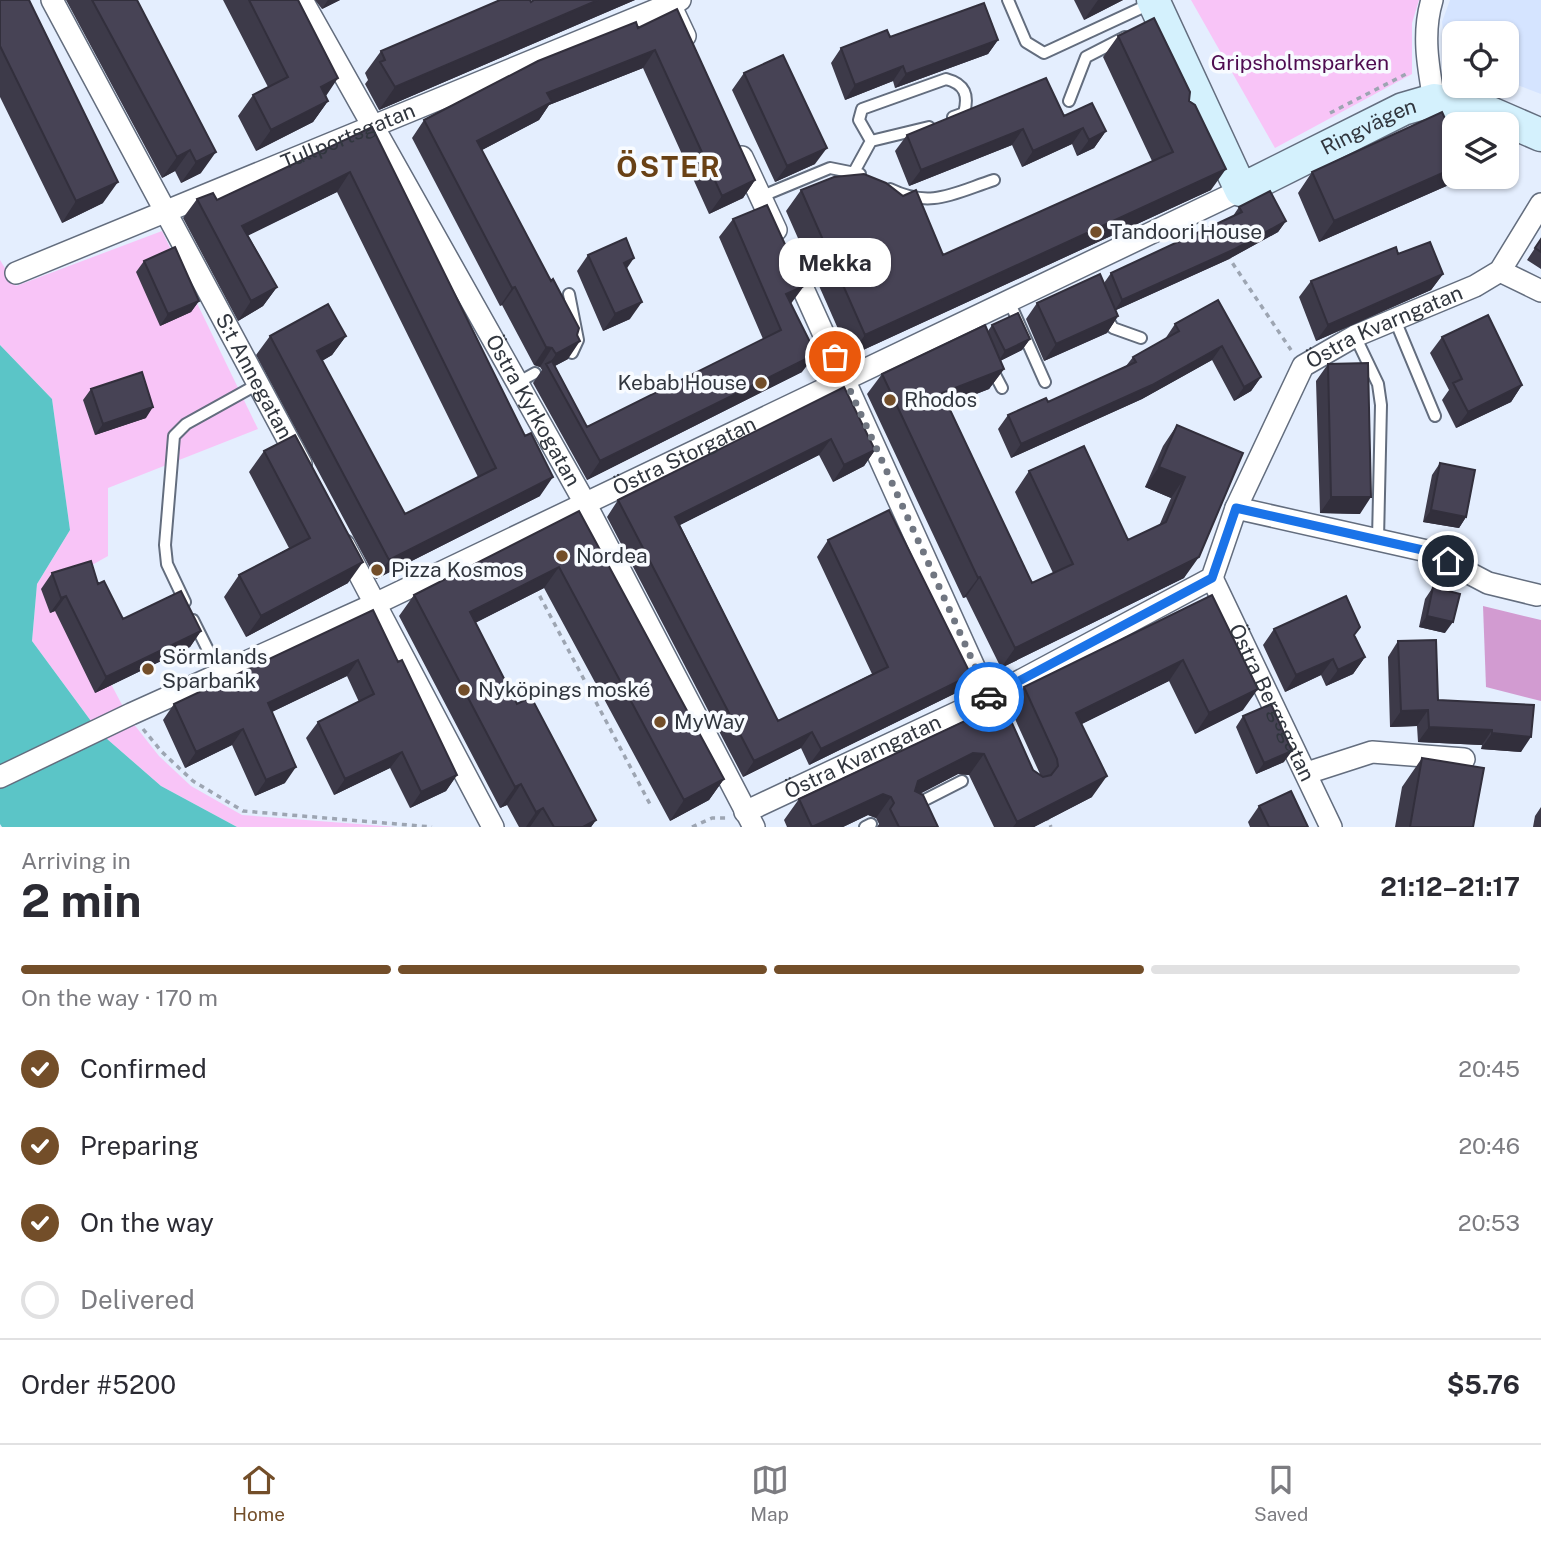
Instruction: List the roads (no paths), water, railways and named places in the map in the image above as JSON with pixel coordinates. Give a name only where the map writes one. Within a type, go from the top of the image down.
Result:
[{"type":"street","name":"S:t Annegatan","points":[[52,0],[310,481]]},
{"type":"street","name":"Östra Kyrkogatan","points":[[302,0],[372,127],[526,378],[585,503],[745,819]]},
{"type":"street","points":[[1432,0],[1426,21],[1429,72],[1434,100]]},
{"type":"street","name":"Tullportsgatan","points":[[16,272],[167,212],[673,1]]},
{"type":"street","points":[[673,1],[693,52]]},
{"type":"street","points":[[1152,15],[1241,190]]},
{"type":"street","name":"Ringvägen","points":[[1241,190],[1403,109],[1434,100],[1481,109],[1541,135]]},
{"type":"street","points":[[732,137],[846,379],[1006,735]]},
{"type":"street","name":"Östra Storgatan","points":[[0,777],[128,715],[375,604],[846,379],[969,325],[1009,301],[1088,270],[1241,190]]},
{"type":"street","name":"Östra Kvarngatan","points":[[745,819],[988,698],[1212,578],[1236,508],[1303,366],[1355,336],[1475,286],[1500,271],[1541,204]]},
{"type":"street","points":[[1500,271],[1541,291]]},
{"type":"street","points":[[1236,508],[1427,551],[1489,583],[1537,595]]},
{"type":"street","points":[[336,530],[493,827]]},
{"type":"street","name":"Östra Bergsgatan","points":[[1212,578],[1331,827]]},
{"type":"street","points":[[1307,773],[1372,752],[1464,759]]},
{"type":"lane","points":[[1008,0],[1026,42],[1044,53],[1152,15]]},
{"type":"lane","points":[[1069,101],[1086,57],[1152,15]]},
{"type":"lane","points":[[854,172],[871,141],[922,130],[964,113],[966,90],[956,81],[946,79],[862,109],[859,120],[871,141]]},
{"type":"lane","points":[[760,197],[830,168],[854,172],[919,200],[933,201],[994,180]]},
{"type":"lane","points":[[569,294],[578,340],[572,354]]},
{"type":"lane","points":[[1099,300],[1113,328],[1141,338]]},
{"type":"lane","points":[[1009,301],[1045,382]]},
{"type":"lane","points":[[1395,320],[1435,416]]},
{"type":"lane","points":[[1355,336],[1378,384],[1381,405],[1378,539]]},
{"type":"lane","points":[[986,358],[1002,388]]},
{"type":"lane","points":[[220,674],[167,564],[165,545],[174,436],[186,424],[258,384]]},
{"type":"lane","points":[[907,808],[962,781]]},
{"type":"place","name":"Tandoori House","points":[[1096,232]]},
{"type":"place","name":"Mekka","points":[[835,357]]},
{"type":"place","name":"Kebab House","points":[[761,383]]},
{"type":"place","name":"Rhodos","points":[[890,400]]},
{"type":"place","name":"Nordea","points":[[562,556]]},
{"type":"place","name":"Pizza Kosmos","points":[[377,570]]},
{"type":"place","name":"Sörmlands Sparbank","points":[[148,669]]},
{"type":"place","name":"Nyköpings moské","points":[[464,690]]},
{"type":"place","name":"MyWay","points":[[660,722]]},
{"type":"district","name":"ÖSTER","points":[[669,167]]},
{"type":"park label","name":"Gripsholmsparken","points":[[1300,63]]}]
